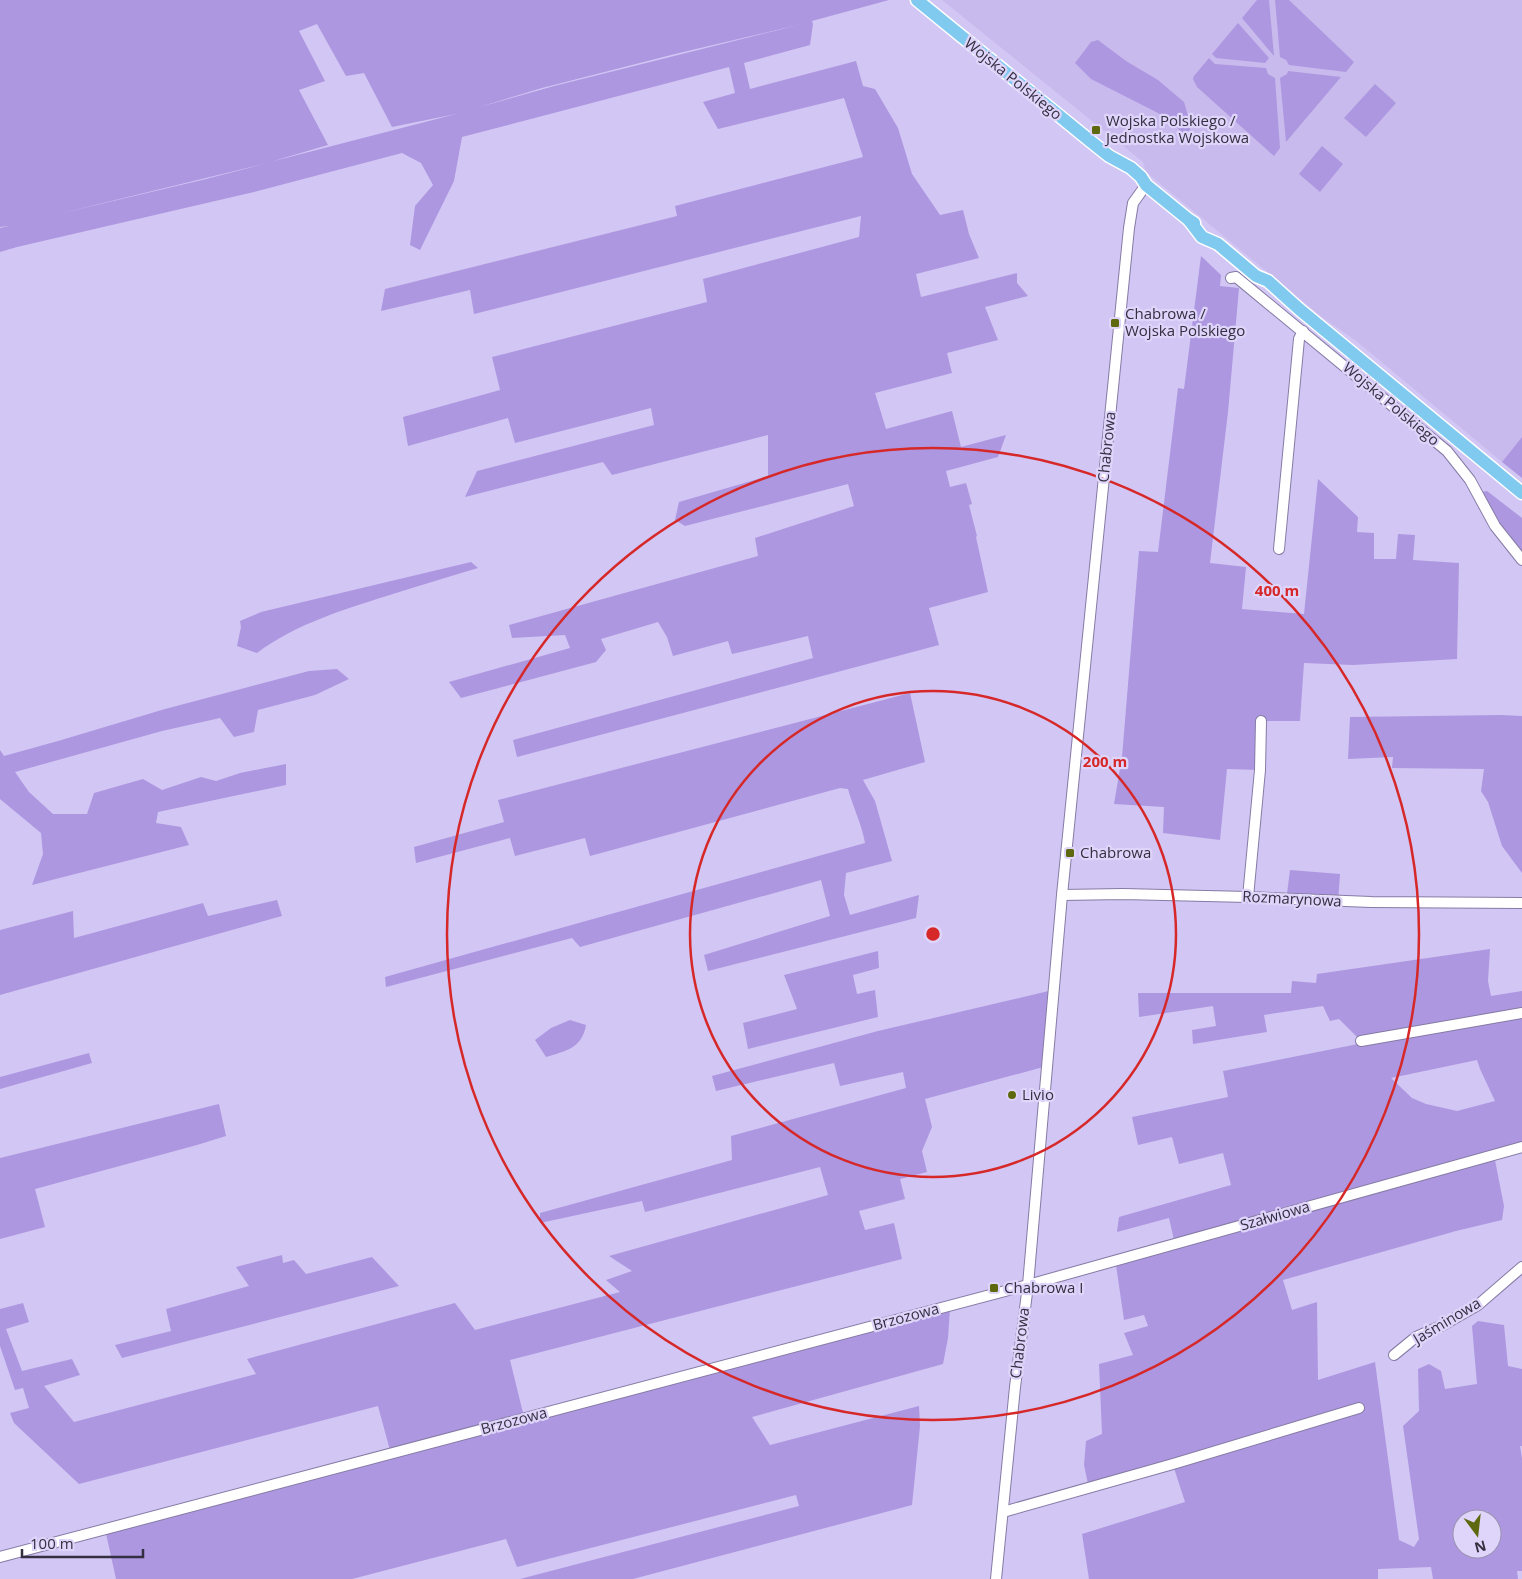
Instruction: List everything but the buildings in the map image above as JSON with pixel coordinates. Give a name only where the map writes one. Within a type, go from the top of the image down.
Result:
[{"type":"main road","name":"Wojska Polskiego","points":[[917,0],[1109,156],[1128,166],[1141,177],[1146,185],[1188,220],[1204,228],[1218,244],[1256,276],[1268,281],[1299,309],[1522,493]]},
{"type":"street","name":"Chabrowa","points":[[996,1579],[1015,1387],[1028,1285],[1062,894],[1130,221],[1132,203],[1146,185]]},
{"type":"street","name":"Wojska Polskiego","points":[[1231,278],[1236,277],[1447,451],[1470,480],[1495,526],[1522,560]]},
{"type":"street","points":[[1279,549],[1299,339],[1303,331]]},
{"type":"street","points":[[1248,897],[1260,770],[1260,721]]},
{"type":"street","name":"Rozmarynowa","points":[[1062,894],[1248,897],[1338,902],[1522,902]]},
{"type":"street","points":[[1361,1041],[1522,1013]]},
{"type":"street","name":"Szałwiowa","points":[[1028,1285],[1522,1147]]},
{"type":"street","name":"Jaśminowa","points":[[1394,1355],[1416,1337],[1443,1325],[1478,1305],[1522,1267]]},
{"type":"street","name":"Brzozowa","points":[[0,1557],[1028,1285]]},
{"type":"street","points":[[1003,1512],[1173,1464],[1359,1408]]},
{"type":"shaded area","points":[[0,0],[889,0],[812,21],[810,45],[744,63],[750,89],[856,61],[863,86],[875,89],[898,128],[912,174],[940,215],[963,210],[969,234],[979,258],[916,274],[921,297],[1017,273],[1017,283],[1028,296],[985,307],[998,340],[947,353],[952,373],[875,393],[886,429],[952,411],[961,447],[1006,435],[998,457],[946,471],[950,487],[966,483],[972,504],[969,505],[988,592],[929,608],[939,645],[517,757],[513,740],[813,658],[808,636],[732,654],[728,641],[673,656],[667,637],[658,622],[601,639],[606,650],[596,662],[461,698],[449,682],[570,648],[565,635],[512,638],[509,625],[758,556],[755,538],[854,506],[848,484],[685,526],[675,520],[679,502],[768,476],[768,435],[612,475],[603,462],[465,497],[477,471],[654,425],[651,408],[515,443],[508,418],[408,446],[403,417],[500,390],[492,357],[707,302],[703,279],[859,237],[861,216],[474,314],[470,290],[381,311],[385,289],[677,216],[675,206],[863,157],[844,98],[718,129],[703,102],[735,93],[729,67],[462,137],[454,181],[420,250],[410,245],[415,206],[433,185],[421,163],[402,153],[254,192],[0,252],[0,228],[9,226],[0,227]],"holes":[[[806,23],[554,86],[476,108],[542,88]],[[317,24],[346,76],[364,73],[392,127],[456,114],[270,162],[328,145],[299,90],[325,81],[299,31]],[[267,163],[206,179],[54,215]]]},
{"type":"shaded area","points":[[942,0],[1522,0],[1522,437],[1502,462],[1355,340],[1323,318],[1146,172],[1143,162]]},
{"type":"shaded area","points":[[1257,0],[1269,0],[1274,56],[1242,18]]},
{"type":"shaded area","points":[[1275,0],[1289,0],[1354,62],[1346,72],[1289,65],[1286,60],[1280,57]]},
{"type":"shaded area","points":[[1238,23],[1269,58],[1265,63],[1216,58],[1212,54]]},
{"type":"shaded area","points":[[1098,40],[1126,61],[1158,80],[1184,102],[1190,130],[1183,134],[1172,122],[1158,113],[1091,79],[1075,63],[1091,42]]},
{"type":"shaded area","points":[[1209,58],[1215,64],[1266,68],[1268,74],[1275,78],[1280,148],[1274,156],[1197,87],[1193,79],[1194,76]]},
{"type":"shaded area","points":[[1288,71],[1341,77],[1286,142],[1280,78],[1287,74]]},
{"type":"shaded area","points":[[1375,84],[1396,103],[1366,137],[1344,118]]},
{"type":"shaded area","points":[[1322,146],[1343,164],[1320,192],[1299,174]]},
{"type":"shaded area","points":[[1201,256],[1221,275],[1220,286],[1239,288],[1228,412],[1210,563],[1246,567],[1242,609],[1304,614],[1318,479],[1358,517],[1357,532],[1374,533],[1374,559],[1396,559],[1398,534],[1415,535],[1413,560],[1459,563],[1457,659],[1353,665],[1304,663],[1300,721],[1261,721],[1260,770],[1227,769],[1220,840],[1163,833],[1164,807],[1114,804],[1122,757],[1139,551],[1158,552],[1178,388],[1184,389]]},
{"type":"shaded area","points":[[1522,437],[1522,478],[1502,462]]},
{"type":"shaded area","points":[[1487,491],[1522,518],[1522,555],[1508,538],[1481,492]]},
{"type":"shaded area","points":[[471,562],[478,568],[340,611],[289,633],[257,653],[237,646],[241,627],[240,621],[261,612]]},
{"type":"shaded area","points":[[337,669],[349,679],[315,695],[258,710],[254,732],[234,737],[220,718],[162,731],[15,772],[29,792],[53,814],[87,814],[94,793],[143,779],[162,790],[201,777],[216,781],[240,773],[286,764],[286,785],[158,812],[156,823],[181,827],[189,845],[32,885],[43,854],[41,833],[0,799],[0,750],[4,756],[165,709],[309,671]]},
{"type":"shaded area","points":[[910,693],[925,762],[863,780],[875,801],[892,861],[846,873],[844,895],[850,915],[919,895],[916,918],[708,971],[704,955],[830,916],[821,880],[580,947],[572,938],[386,987],[385,977],[865,843],[848,789],[840,788],[590,856],[585,838],[515,856],[510,838],[416,863],[414,847],[504,822],[498,800]]},
{"type":"shaded area","points":[[1522,716],[1522,873],[1502,846],[1488,802],[1481,791],[1484,769],[1392,768],[1393,757],[1348,759],[1350,717]]},
{"type":"shaded area","points":[[1290,870],[1340,874],[1338,902],[1287,894]]},
{"type":"shaded area","points":[[277,900],[282,916],[0,995],[0,930],[73,911],[74,938],[203,903],[208,916]]},
{"type":"shaded area","points":[[1490,949],[1488,981],[1491,996],[1522,991],[1522,1147],[1494,1155],[1504,1206],[1502,1220],[1456,1231],[1283,1280],[1292,1310],[1317,1302],[1318,1380],[1375,1362],[1399,1540],[1414,1547],[1419,1539],[1403,1426],[1419,1411],[1418,1369],[1429,1364],[1441,1371],[1445,1389],[1477,1384],[1472,1326],[1478,1321],[1504,1325],[1508,1366],[1522,1369],[1522,1446],[1520,1446],[1522,1459],[1522,1571],[1517,1571],[1518,1579],[1433,1579],[1431,1567],[1378,1569],[1378,1579],[1089,1579],[1082,1534],[1185,1502],[1173,1465],[1088,1484],[1084,1465],[1086,1441],[1102,1434],[1099,1364],[1133,1355],[1124,1333],[1148,1326],[1144,1315],[1124,1320],[1116,1265],[950,1309],[948,1338],[943,1364],[752,1417],[770,1445],[919,1406],[920,1426],[912,1505],[633,1579],[520,1579],[799,1506],[796,1495],[517,1567],[506,1539],[352,1579],[116,1579],[105,1529],[391,1454],[378,1406],[79,1484],[14,1423],[10,1413],[29,1408],[23,1388],[15,1390],[0,1346],[0,1309],[23,1303],[29,1322],[6,1329],[22,1371],[72,1359],[80,1375],[44,1386],[74,1422],[256,1374],[247,1359],[455,1303],[475,1330],[620,1292],[606,1280],[632,1271],[609,1256],[828,1195],[820,1167],[645,1212],[642,1201],[540,1223],[540,1213],[732,1160],[731,1136],[906,1088],[903,1072],[840,1086],[834,1063],[716,1091],[712,1076],[878,1031],[1053,990],[1047,1066],[925,1099],[932,1127],[922,1151],[927,1172],[900,1179],[905,1199],[859,1211],[865,1230],[894,1223],[902,1259],[510,1360],[524,1417],[468,1433],[1174,1240],[1169,1218],[1117,1232],[1119,1217],[1231,1185],[1223,1153],[1179,1164],[1172,1137],[1138,1145],[1132,1117],[1228,1097],[1223,1071],[1363,1043],[1339,1019],[1330,1021],[1323,1006],[1264,1015],[1267,1032],[1193,1044],[1192,1030],[1216,1026],[1213,1006],[1139,1017],[1138,993],[1291,993],[1292,981],[1316,983],[1317,974]],"holes":[[[1477,1060],[1495,1101],[1457,1111],[1426,1104],[1412,1098],[1391,1078]]]},
{"type":"shaded area","points":[[878,951],[879,968],[853,975],[857,994],[875,990],[878,1017],[748,1049],[743,1023],[797,1009],[784,975]]},
{"type":"shaded area","points":[[570,1020],[586,1025],[581,1039],[572,1048],[546,1057],[535,1040],[551,1028]]},
{"type":"shaded area","points":[[89,1053],[92,1063],[0,1089],[0,1077]]},
{"type":"shaded area","points":[[219,1104],[226,1136],[35,1189],[45,1227],[0,1239],[0,1158]]},
{"type":"shaded area","points":[[282,1255],[283,1263],[294,1260],[306,1274],[372,1257],[399,1286],[122,1358],[115,1345],[171,1331],[166,1309],[249,1286],[236,1267]]},
{"type":"place","name":"Wojska Polskiego / Jednostka Wojskowa","points":[[1096,130]]},
{"type":"place","name":"Chabrowa / Wojska Polskiego","points":[[1115,323]]},
{"type":"place","name":"Chabrowa","points":[[1070,853]]},
{"type":"place","name":"Livio","points":[[1012,1095]]},
{"type":"place","name":"Chabrowa I","points":[[994,1288]]}]
